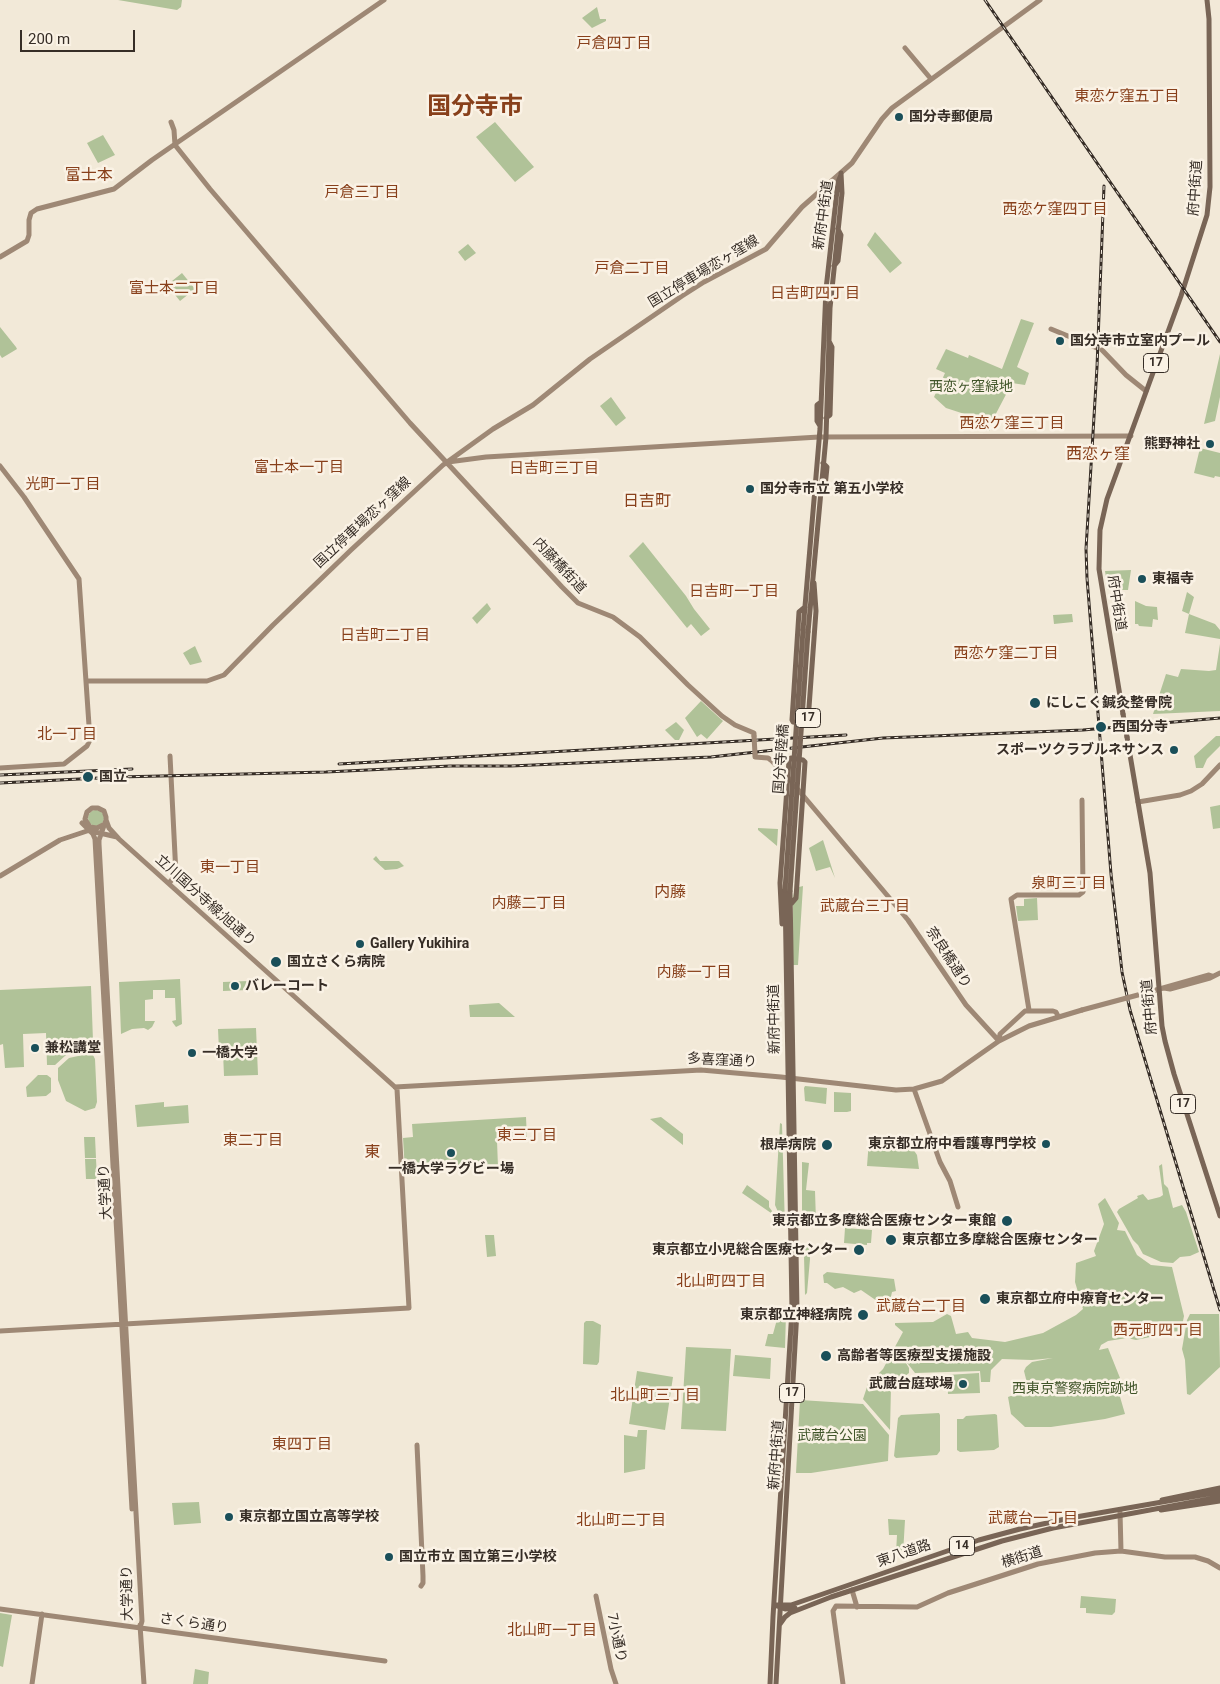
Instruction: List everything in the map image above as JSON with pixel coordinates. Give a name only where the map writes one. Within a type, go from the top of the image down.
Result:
[{"type":"main road","name":"府中街道","points":[[1207,0],[1209,43],[1209,204],[1198,246],[1105,505],[1100,530],[1099,569],[1151,885],[1161,989],[1162,1026],[1168,1055],[1220,1216]]},
{"type":"main road","name":"新府中街道","points":[[805,631],[812,581],[826,437],[828,341],[842,193],[841,173]]},
{"type":"main road","name":"新府中街道","points":[[805,631],[805,606],[820,426],[826,289],[838,182],[841,173]]},
{"type":"main road","name":"新府中街道","points":[[812,524],[818,495],[822,441],[826,437]]},
{"type":"main road","name":"17","points":[[805,606],[799,612],[798,620],[792,720],[793,722],[806,724],[808,722],[816,611],[815,586],[812,581]]},
{"type":"main road","name":"国分寺陸橋","points":[[788,890],[805,631]]},
{"type":"main road","name":"17","points":[[785,934],[782,923],[780,890],[789,759],[804,760],[796,898],[790,904]]},
{"type":"main road","name":"新府中街道","points":[[776,1684],[792,1317],[789,1147],[791,1128],[790,904],[788,890]]},
{"type":"main road","name":"新府中街道","points":[[770,1684],[778,1606],[797,1310],[785,934],[788,890]]},
{"type":"main road","name":"14","points":[[1150,1504],[1171,1497],[1220,1488]]},
{"type":"main road","name":"東八道路","points":[[779,1627],[782,1620],[788,1614],[831,1597],[984,1546],[1150,1504],[1220,1492]]},
{"type":"main road","name":"東八道路","points":[[778,1606],[791,1605],[950,1550],[1045,1523],[1147,1510],[1220,1497]]},
{"type":"main road","name":"14","points":[[1147,1510],[1170,1510],[1220,1501]]},
{"type":"main road","points":[[1005,1533],[1004,1537],[1041,1531]]},
{"type":"main road","points":[[950,1550],[985,1542],[984,1546]]},
{"type":"main road","name":"東八道路","points":[[778,1606],[793,1609],[831,1597]]},
{"type":"street","points":[[0,258],[22,245],[28,238],[31,213],[37,209],[114,189],[132,174],[384,0]]},
{"type":"street","name":"国立停車場恋ヶ窪線","points":[[87,681],[207,681],[221,677],[399,505],[448,462],[493,429],[533,405],[590,360],[687,292],[766,249],[802,207],[857,157],[889,111],[1040,0]]},
{"type":"street","points":[[905,48],[931,79]]},
{"type":"street","points":[[171,122],[174,130],[175,145]]},
{"type":"street","name":"内藤橋街道","points":[[175,145],[210,189],[420,434],[578,603],[613,617],[640,637],[722,716],[735,725],[754,733],[756,757],[768,758],[787,777]]},
{"type":"street","points":[[1050,329],[1100,349],[1126,375],[1146,391]]},
{"type":"street","points":[[448,462],[471,458],[819,437],[1131,436]]},
{"type":"street","points":[[468,447],[467,454],[471,458]]},
{"type":"street","points":[[0,466],[24,497],[80,579],[90,742],[64,764],[0,768]]},
{"type":"street","points":[[169,883],[176,875],[170,756]]},
{"type":"street","points":[[1138,802],[1191,791],[1202,784],[1220,765]]},
{"type":"street","points":[[787,777],[802,794]]},
{"type":"street","name":"奈良橋通り","points":[[802,794],[908,920],[966,1005],[999,1041]]},
{"type":"street","points":[[1029,1010],[1011,899],[1017,895],[1079,895],[1084,892],[1082,800]]},
{"type":"street","points":[[0,876],[72,834],[97,828],[106,822],[104,811],[98,808],[89,810],[82,823],[72,834]]},
{"type":"street","points":[[85,817],[88,825],[97,828]]},
{"type":"street","name":"立川国分寺線;旭通り","points":[[106,822],[117,837],[395,1087]]},
{"type":"street","name":"大学通り","points":[[97,842],[106,822]]},
{"type":"street","points":[[82,823],[89,830],[117,837]]},
{"type":"street","name":"大学通り","points":[[89,830],[97,842],[130,1479],[144,1684]]},
{"type":"street","points":[[72,834],[87,835],[97,842],[103,837],[117,837]]},
{"type":"street","points":[[1161,989],[1170,989],[1220,974]]},
{"type":"street","name":"多喜窪通り","points":[[395,1087],[708,1070],[896,1090],[914,1089],[942,1081],[999,1041],[1029,1026],[1058,1016],[1161,989]]},
{"type":"street","points":[[999,1041],[1000,1034],[1021,1014],[1029,1010],[1053,1011],[1058,1016]]},
{"type":"street","points":[[0,1331],[409,1308],[397,1089],[395,1087]]},
{"type":"street","points":[[914,1089],[940,1162],[950,1181],[958,1207]]},
{"type":"street","points":[[417,1445],[423,1576],[421,1586]]},
{"type":"street","points":[[1120,1512],[1121,1551]]},
{"type":"street","name":"横街道","points":[[843,1684],[833,1609],[839,1606],[917,1607],[948,1593],[1038,1564],[1089,1553],[1121,1551],[1165,1557],[1195,1557],[1208,1561],[1220,1568]]},
{"type":"street","points":[[852,1590],[857,1607]]},
{"type":"street","name":"7小通り","points":[[596,1596],[611,1670],[616,1684]]},
{"type":"street","name":"さくら通り","points":[[0,1609],[385,1661]]},
{"type":"street","points":[[32,1684],[42,1614]]},
{"type":"green space","points":[[118,0],[182,0],[181,7],[177,10]]},
{"type":"green space","points":[[597,7],[600,19],[606,19],[606,21],[592,28],[582,18]]},
{"type":"green space","points":[[495,122],[534,167],[515,182],[476,137]]},
{"type":"green space","points":[[103,135],[115,155],[98,163],[87,143]]},
{"type":"green space","points":[[875,232],[902,263],[890,273],[867,245]]},
{"type":"green space","points":[[468,244],[476,253],[465,261],[458,252]]},
{"type":"green space","points":[[182,273],[195,289],[180,301],[167,285]]},
{"type":"green space","name":"西恋ヶ窪緑地","points":[[1021,319],[1034,323],[1017,367],[1029,373],[1025,385],[1012,383],[990,425],[990,431],[983,431],[983,420],[946,408],[934,397],[945,373],[936,369],[946,349],[968,358],[969,355],[1002,369]]},
{"type":"green space","points":[[0,327],[17,349],[2,358],[0,355]]},
{"type":"green space","points":[[1220,354],[1220,397],[1215,421],[1204,424]]},
{"type":"green space","points":[[611,397],[626,418],[616,426],[600,406]]},
{"type":"green space","points":[[1200,448],[1220,453],[1220,477],[1215,476],[1214,478],[1194,473]]},
{"type":"green space","points":[[643,542],[710,629],[701,636],[691,624],[687,628],[629,556]]},
{"type":"green space","points":[[1131,570],[1128,590],[1108,590],[1105,571]]},
{"type":"green space","points":[[1187,592],[1194,597],[1189,614],[1182,611]]},
{"type":"green space","points":[[1135,601],[1146,606],[1157,607],[1158,620],[1153,619],[1152,627],[1135,624]]},
{"type":"green space","points":[[487,603],[491,609],[477,624],[472,618]]},
{"type":"green space","points":[[1072,614],[1073,622],[1054,624],[1053,615]]},
{"type":"green space","points":[[1189,614],[1215,624],[1220,630],[1220,639],[1185,633]]},
{"type":"green space","points":[[1220,644],[1220,711],[1153,714],[1166,674],[1178,677],[1181,669],[1216,670]]},
{"type":"green space","points":[[195,646],[202,662],[190,665],[183,653]]},
{"type":"green space","points":[[701,701],[723,721],[707,739],[701,734],[697,737],[685,718]]},
{"type":"green space","points":[[676,722],[684,730],[679,740],[675,740],[665,730]]},
{"type":"green space","points":[[1216,736],[1220,736],[1220,746],[1207,759],[1203,768],[1196,768],[1194,756]]},
{"type":"green space","points":[[1220,805],[1220,828],[1213,829],[1210,807]]},
{"type":"green space","points":[[96,810],[102,812],[104,818],[102,824],[96,826],[90,824],[88,818],[90,812]]},
{"type":"green space","points":[[758,828],[778,829],[777,846],[758,830]]},
{"type":"green space","points":[[823,840],[835,878],[830,867],[816,871],[809,848]]},
{"type":"green space","points":[[376,856],[380,861],[399,861],[404,866],[385,870],[373,859]]},
{"type":"green space","points":[[803,886],[798,965],[792,965],[793,897],[795,888]]},
{"type":"green space","points":[[1037,898],[1038,920],[1018,921],[1016,906],[1024,906],[1024,899]]},
{"type":"green space","points":[[180,979],[182,1024],[176,1027],[172,1021],[176,1020],[175,998],[165,998],[165,990],[153,990],[153,999],[145,1000],[145,1021],[155,1021],[152,1027],[148,1030],[144,1028],[132,1029],[121,1034],[119,982]]},
{"type":"green space","name":"バレーコート","points":[[248,981],[248,990],[223,991],[223,982]]},
{"type":"green space","points":[[91,986],[93,1041],[76,1046],[55,1065],[47,1065],[46,1033],[23,1034],[24,1067],[5,1068],[3,1044],[0,1045],[0,990]]},
{"type":"green space","points":[[499,1003],[515,1017],[470,1017],[469,1005]]},
{"type":"green space","points":[[256,1028],[258,1075],[224,1076],[223,1052],[219,1050],[218,1029]]},
{"type":"green space","points":[[92,1053],[95,1059],[97,1102],[95,1108],[85,1111],[66,1101],[58,1080],[58,1068],[69,1058]]},
{"type":"green space","points":[[38,1075],[47,1075],[51,1078],[51,1092],[46,1096],[27,1097],[26,1087]]},
{"type":"green space","points":[[805,1086],[827,1088],[826,1104],[805,1101]]},
{"type":"green space","points":[[834,1092],[851,1093],[851,1111],[834,1112]]},
{"type":"green space","points":[[164,1102],[164,1107],[188,1105],[189,1123],[137,1127],[135,1105]]},
{"type":"green space","name":"一橋大学ラグビー場","points":[[526,1117],[527,1139],[497,1141],[498,1167],[405,1171],[403,1138],[413,1137],[412,1124]]},
{"type":"green space","points":[[661,1117],[683,1134],[683,1145],[650,1119]]},
{"type":"green space","points":[[780,1123],[782,1124],[785,1228],[775,1205]]},
{"type":"green space","points":[[84,1137],[95,1137],[96,1158],[85,1158]]},
{"type":"green space","points":[[869,1140],[909,1143],[917,1155],[919,1169],[867,1166]]},
{"type":"green space","points":[[85,1159],[96,1159],[97,1179],[86,1179]]},
{"type":"green space","points":[[802,1162],[809,1163],[806,1190],[815,1191],[816,1221],[802,1222]]},
{"type":"green space","points":[[1162,1164],[1164,1184],[1168,1188],[1173,1208],[1182,1205],[1199,1252],[1190,1256],[1180,1257],[1173,1263],[1161,1262],[1143,1254],[1117,1212],[1138,1198],[1137,1196],[1143,1194],[1148,1200],[1163,1195],[1159,1166]]},
{"type":"green space","points":[[747,1185],[769,1201],[771,1213],[742,1193]]},
{"type":"green space","name":"西東京警察病院跡地","points":[[1105,1198],[1119,1223],[1117,1230],[1125,1231],[1137,1255],[1151,1265],[1172,1267],[1184,1316],[1181,1331],[1153,1333],[1150,1337],[1136,1340],[1127,1338],[1108,1341],[1101,1345],[1099,1350],[1108,1348],[1120,1378],[1116,1383],[1125,1414],[1051,1427],[1025,1427],[1011,1414],[1008,1397],[1016,1394],[1025,1395],[1027,1383],[1024,1371],[1026,1367],[1032,1362],[1053,1358],[1032,1360],[1002,1359],[991,1370],[990,1382],[981,1382],[980,1371],[915,1373],[901,1355],[909,1368],[909,1373],[891,1387],[890,1430],[863,1399],[868,1384],[883,1369],[903,1332],[895,1323],[933,1322],[947,1314],[951,1316],[956,1334],[968,1332],[972,1338],[1005,1342],[1043,1333],[1076,1315],[1083,1309],[1075,1282],[1076,1263],[1096,1256],[1094,1251],[1104,1224],[1098,1204]]},
{"type":"green space","points":[[845,1228],[872,1230],[871,1243],[867,1243],[867,1245],[844,1243]]},
{"type":"green space","points":[[485,1235],[494,1235],[496,1256],[487,1257]]},
{"type":"green space","points":[[802,1243],[809,1247],[810,1259],[807,1293],[805,1295],[804,1256]]},
{"type":"green space","points":[[827,1272],[894,1279],[896,1291],[892,1292],[890,1301],[898,1304],[900,1312],[893,1312],[861,1290],[854,1293],[843,1287],[835,1289],[824,1283],[823,1275]]},
{"type":"green space","points":[[779,1312],[786,1314],[785,1348],[765,1346],[768,1334],[773,1334]]},
{"type":"green space","points":[[1190,1314],[1219,1314],[1220,1367],[1190,1395],[1187,1394],[1185,1360],[1182,1349],[1187,1320]]},
{"type":"green space","points":[[586,1321],[593,1321],[601,1325],[599,1362],[597,1365],[583,1364],[584,1323]]},
{"type":"green space","points":[[686,1347],[731,1349],[726,1431],[681,1429]]},
{"type":"green space","points":[[735,1355],[771,1358],[770,1379],[733,1376]]},
{"type":"green space","points":[[637,1371],[673,1377],[665,1430],[629,1424]]},
{"type":"green space","name":"武蔵台庭球場","points":[[979,1373],[980,1393],[948,1394],[947,1375]]},
{"type":"green space","name":"武蔵台公園","points":[[800,1400],[863,1404],[889,1435],[888,1461],[811,1473],[796,1473]]},
{"type":"green space","points":[[939,1413],[940,1451],[937,1455],[896,1458],[894,1456],[898,1418],[901,1415]]},
{"type":"green space","points":[[997,1415],[999,1447],[994,1450],[960,1452],[957,1450],[957,1419],[963,1419],[966,1416]]},
{"type":"green space","points":[[638,1430],[647,1430],[645,1469],[624,1473],[624,1435],[637,1437]]},
{"type":"green space","points":[[199,1502],[201,1523],[174,1525],[172,1503]]},
{"type":"green space","points":[[888,1519],[905,1520],[903,1554],[896,1553],[897,1535],[889,1535]]},
{"type":"green space","points":[[1081,1596],[1116,1599],[1115,1612],[1112,1615],[1086,1613],[1086,1608],[1080,1608]]},
{"type":"green space","points":[[0,1613],[12,1615],[3,1667],[0,1666]]},
{"type":"green space","points":[[195,1669],[209,1672],[208,1684],[193,1684]]},
{"type":"railway","points":[[985,0],[1220,342]]},
{"type":"railway","points":[[1104,186],[1097,367],[1086,549],[1111,874],[1122,972],[1130,1010],[1220,1310]]},
{"type":"railway","points":[[0,783],[119,777],[326,772],[450,766],[511,766],[711,757],[883,738],[1083,730],[1220,718]]},
{"type":"railway","points":[[339,764],[846,735]]},
{"type":"railway","points":[[0,775],[132,769]]},
{"type":"place","name":"国分寺郵便局","points":[[899,117]]},
{"type":"place","name":"国分寺市立室内プール","points":[[1060,341]]},
{"type":"place","name":"熊野神社","points":[[1210,444]]},
{"type":"place","name":"国分寺市立 第五小学校","points":[[750,489]]},
{"type":"place","name":"東福寺","points":[[1142,579]]},
{"type":"place","name":"にしこく鍼灸整骨院","points":[[1035,703]]},
{"type":"place","name":"西国分寺","points":[[1101,727]]},
{"type":"place","name":"スポーツクラブルネサンス","points":[[1174,750]]},
{"type":"place","name":"国立","points":[[88,777]]},
{"type":"place","name":"Gallery Yukihira","points":[[360,944]]},
{"type":"place","name":"国立さくら病院","points":[[276,962]]},
{"type":"place","name":"バレーコート","points":[[235,986]]},
{"type":"place","name":"兼松講堂","points":[[35,1048]]},
{"type":"place","name":"一橋大学","points":[[192,1053]]},
{"type":"place","name":"東京都立府中看護専門学校","points":[[1046,1144]]},
{"type":"place","name":"根岸病院","points":[[827,1145]]},
{"type":"place","name":"一橋大学ラグビー場","points":[[451,1153]]},
{"type":"place","name":"東京都立多摩総合医療センター東館","points":[[1007,1221]]},
{"type":"place","name":"東京都立多摩総合医療センター","points":[[891,1240]]},
{"type":"place","name":"東京都立小児総合医療センター","points":[[859,1250]]},
{"type":"place","name":"東京都立府中療育センター","points":[[985,1299]]},
{"type":"place","name":"東京都立神経病院","points":[[863,1315]]},
{"type":"place","name":"高齢者等医療型支援施設","points":[[826,1356]]},
{"type":"place","name":"武蔵台庭球場","points":[[963,1384]]},
{"type":"place","name":"東京都立国立高等学校","points":[[229,1517]]},
{"type":"place","name":"国立市立 国立第三小学校","points":[[389,1557]]},
{"type":"district","name":"戸倉四丁目","points":[[614,44]]},
{"type":"district","name":"東恋ケ窪五丁目","points":[[1127,97]]},
{"type":"district","name":"国分寺市","points":[[475,108]]},
{"type":"district","name":"富士本","points":[[89,176]]},
{"type":"district","name":"戸倉三丁目","points":[[362,193]]},
{"type":"district","name":"西恋ケ窪四丁目","points":[[1055,210]]},
{"type":"district","name":"戸倉二丁目","points":[[632,269]]},
{"type":"district","name":"富士本二丁目","points":[[174,289]]},
{"type":"district","name":"日吉町四丁目","points":[[815,294]]},
{"type":"district","name":"西恋ケ窪三丁目","points":[[1012,424]]},
{"type":"district","name":"西恋ヶ窪","points":[[1098,455]]},
{"type":"district","name":"富士本一丁目","points":[[299,468]]},
{"type":"district","name":"日吉町三丁目","points":[[554,469]]},
{"type":"district","name":"光町一丁目","points":[[63,485]]},
{"type":"district","name":"日吉町","points":[[647,502]]},
{"type":"district","name":"日吉町一丁目","points":[[734,592]]},
{"type":"district","name":"日吉町二丁目","points":[[385,636]]},
{"type":"district","name":"西恋ケ窪二丁目","points":[[1006,654]]},
{"type":"district","name":"北一丁目","points":[[67,735]]},
{"type":"district","name":"東一丁目","points":[[230,868]]},
{"type":"district","name":"泉町三丁目","points":[[1069,884]]},
{"type":"district","name":"内藤","points":[[670,893]]},
{"type":"district","name":"内藤二丁目","points":[[529,904]]},
{"type":"district","name":"武蔵台三丁目","points":[[865,907]]},
{"type":"district","name":"内藤一丁目","points":[[694,973]]},
{"type":"district","name":"東三丁目","points":[[527,1136]]},
{"type":"district","name":"東二丁目","points":[[253,1141]]},
{"type":"district","name":"東","points":[[372,1153]]},
{"type":"district","name":"北山町四丁目","points":[[721,1282]]},
{"type":"district","name":"武蔵台二丁目","points":[[921,1307]]},
{"type":"district","name":"西元町四丁目","points":[[1158,1331]]},
{"type":"district","name":"北山町三丁目","points":[[655,1396]]},
{"type":"district","name":"東四丁目","points":[[302,1445]]},
{"type":"district","name":"武蔵台一丁目","points":[[1033,1519]]},
{"type":"district","name":"北山町二丁目","points":[[621,1521]]},
{"type":"district","name":"北山町一丁目","points":[[552,1631]]}]
